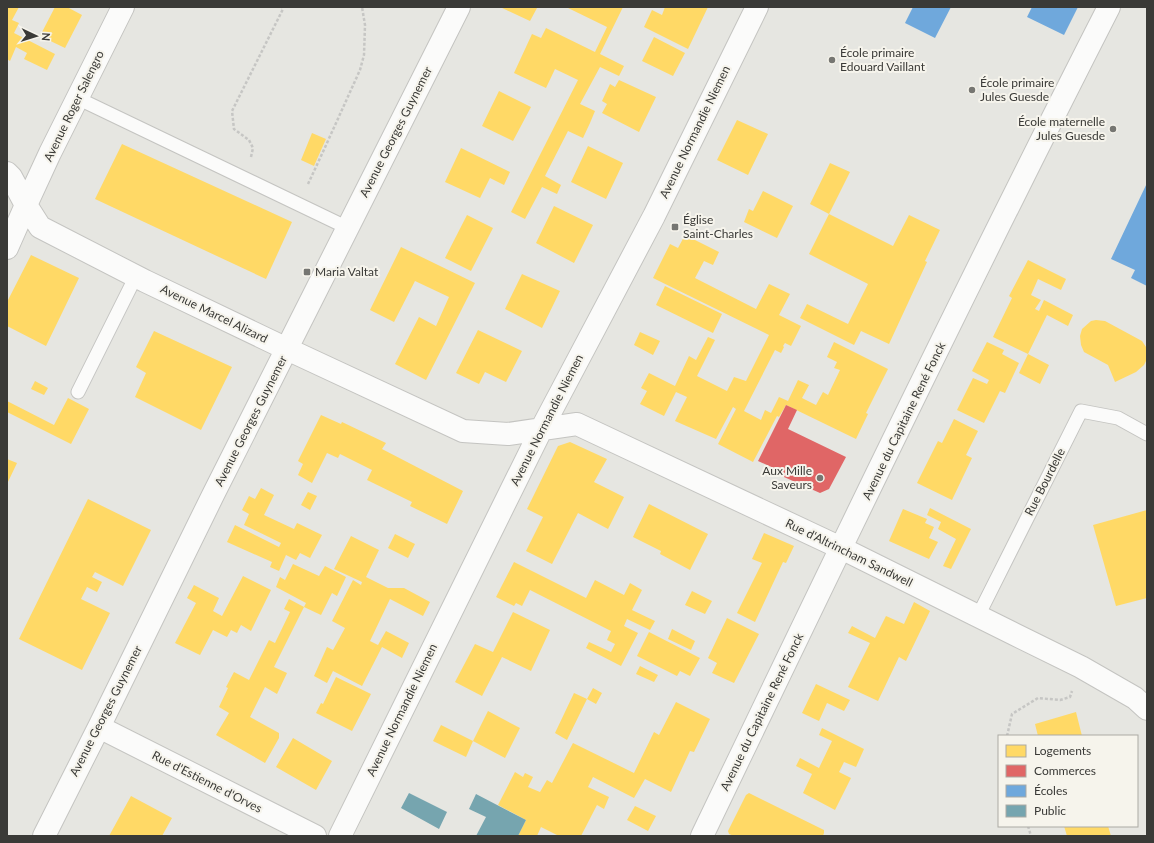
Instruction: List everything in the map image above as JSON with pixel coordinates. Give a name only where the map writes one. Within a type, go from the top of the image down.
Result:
[{"type":"street","name":"Avenue Roger Salengro","points":[[7,248],[26,204],[123,7]]},
{"type":"street","name":"Avenue Georges Guynemer","points":[[44,836],[459,7]]},
{"type":"street","name":"Avenue Normandie Niemen","points":[[340,836],[542,428],[654,216],[757,7]]},
{"type":"street","name":"Avenue du Capitaine René Fonck","points":[[702,836],[841,548],[1109,7]]},
{"type":"street","name":"Avenue Marcel Alizard","points":[[7,172],[12,177],[40,227],[136,276],[287,349],[463,431],[508,434],[542,428]]},
{"type":"street","name":"Rue d'Altrincham Sandwell","points":[[542,428],[576,424],[841,548],[1081,666],[1135,698],[1147,709]]},
{"type":"street","name":"Rue d'Estienne d'Orves","points":[[99,727],[315,836]]},
{"type":"lane","points":[[78,98],[348,228]]},
{"type":"lane","points":[[78,392],[136,276]]},
{"type":"lane","name":"Rue Bourdelle","points":[[978,616],[1081,411],[1118,418],[1147,434]]},
{"type":"path","points":[[244,178],[253,148],[249,140],[234,129],[232,111],[283,9],[282,7]]},
{"type":"path","points":[[298,204],[360,70],[365,48],[366,26],[362,7]]},
{"type":"path","points":[[1007,735],[1012,714],[1038,698],[1060,700],[1070,697],[1081,666]]},
{"type":"building: Logements","points":[[7,7],[19,7],[12,20],[19,23],[14,33],[55,54],[47,70],[24,59],[27,53],[16,47],[10,61],[7,59]]},
{"type":"building: Logements","points":[[55,7],[67,7],[82,15],[65,48],[40,36]]},
{"type":"building: Logements","points":[[500,7],[535,7],[537,8],[530,21]]},
{"type":"building: Logements","points":[[566,7],[623,7],[600,54],[624,66],[619,76],[600,67],[580,104],[595,111],[583,138],[568,131],[545,176],[561,185],[557,194],[542,187],[525,219],[511,212],[578,80],[555,69],[546,88],[514,73],[532,34],[541,38],[546,28],[595,52],[607,27]]},
{"type":"building: Logements","points":[[665,7],[708,7],[688,49],[644,27],[652,10],[662,15]]},
{"type":"building: Logements","points":[[654,37],[685,53],[673,76],[642,61]]},
{"type":"building: Logements","points":[[619,80],[656,97],[639,132],[602,113],[607,104],[602,101],[610,84],[615,87]]},
{"type":"building: Logements","points":[[499,91],[531,107],[513,141],[482,126]]},
{"type":"building: Logements","points":[[737,120],[768,134],[748,175],[717,160]]},
{"type":"building: Logements","points":[[312,133],[326,139],[314,166],[301,160]]},
{"type":"building: Logements","points":[[122,144],[292,222],[266,279],[95,199]]},
{"type":"building: Logements","points":[[588,146],[623,163],[606,199],[571,182]]},
{"type":"building: Logements","points":[[461,148],[510,172],[504,185],[490,178],[480,198],[445,182]]},
{"type":"building: Logements","points":[[830,163],[850,172],[829,214],[810,204]]},
{"type":"building: Logements","points":[[763,191],[793,206],[777,238],[744,222],[749,209],[753,211]]},
{"type":"building: Logements","points":[[554,206],[593,225],[574,263],[536,243]]},
{"type":"building: Logements","points":[[829,214],[893,246],[909,215],[940,230],[925,261],[927,262],[889,344],[861,331],[854,345],[800,318],[807,304],[848,324],[868,284],[809,254]]},
{"type":"building: Logements","points":[[467,215],[493,228],[471,271],[445,258]]},
{"type":"building: Logements","points":[[685,235],[719,252],[713,265],[704,261],[695,278],[756,309],[769,284],[790,294],[779,315],[801,326],[791,346],[785,343],[781,353],[775,350],[744,411],[761,420],[765,410],[771,413],[779,397],[788,401],[798,380],[809,385],[802,398],[816,405],[823,392],[828,395],[840,370],[834,368],[837,362],[827,357],[834,342],[888,369],[866,413],[868,414],[856,439],[786,405],[779,417],[777,416],[753,462],[718,444],[736,409],[733,407],[716,439],[675,421],[687,397],[676,392],[664,416],[640,404],[647,391],[641,388],[649,373],[675,386],[689,356],[696,360],[708,337],[715,340],[697,376],[727,391],[734,377],[746,381],[769,335],[653,278],[670,244],[678,248]]},
{"type":"building: Logements","points":[[401,247],[475,283],[426,380],[395,364],[419,317],[436,326],[449,297],[415,281],[394,322],[370,310]]},
{"type":"building: Logements","points":[[31,255],[79,278],[46,346],[7,326],[7,302]]},
{"type":"building: Logements","points":[[1028,260],[1066,279],[1061,290],[1038,279],[1031,295],[1041,300],[1035,309],[1039,311],[1044,300],[1073,315],[1068,326],[1047,315],[1028,354],[993,337],[1012,298],[1009,296]]},
{"type":"building: Logements","points":[[522,274],[560,291],[542,328],[505,309]]},
{"type":"building: Logements","points":[[665,286],[722,314],[713,333],[656,305]]},
{"type":"building: Logements","points":[[1091,321],[1105,321],[1142,341],[1146,347],[1147,353],[1144,365],[1136,372],[1115,382],[1108,365],[1084,352],[1081,345],[1080,336],[1082,329]]},
{"type":"building: Logements","points":[[478,330],[522,351],[506,382],[485,372],[479,384],[456,373]]},
{"type":"building: Logements","points":[[154,331],[232,367],[201,430],[135,397],[146,373],[136,367]]},
{"type":"building: Logements","points":[[640,332],[660,341],[653,355],[634,345]]},
{"type":"building: Logements","points":[[987,342],[1004,350],[1002,354],[1019,363],[1005,393],[1000,391],[984,423],[957,410],[973,378],[987,384],[989,380],[972,371]]},
{"type":"building: Logements","points":[[1028,354],[1049,365],[1040,384],[1019,373]]},
{"type":"building: Logements","points":[[35,381],[48,388],[44,395],[31,389]]},
{"type":"building: Logements","points":[[68,398],[89,409],[71,444],[7,412],[7,401],[54,425]]},
{"type":"building: Logements","points":[[321,415],[341,424],[342,422],[386,443],[382,449],[463,491],[447,524],[410,506],[412,502],[367,480],[372,470],[340,454],[338,458],[327,453],[312,483],[298,475],[303,464],[298,461]]},
{"type":"building: Logements","points":[[954,419],[978,431],[966,455],[972,458],[952,500],[917,483],[938,441],[942,443]]},
{"type":"building: Logements","points":[[570,442],[607,459],[594,482],[624,497],[608,529],[578,513],[552,564],[526,551],[543,517],[527,509],[558,446]]},
{"type":"building: Logements","points":[[7,459],[17,463],[7,484]]},
{"type":"building: Logements","points":[[261,488],[274,495],[264,515],[294,529],[297,523],[322,535],[310,558],[300,553],[296,560],[286,555],[279,571],[270,567],[272,562],[227,542],[235,525],[279,547],[281,543],[244,525],[249,514],[242,510],[249,496],[255,499]]},
{"type":"building: Logements","points":[[308,492],[317,496],[310,510],[301,505]]},
{"type":"building: Logements","points":[[88,499],[151,530],[123,586],[95,572],[92,577],[102,582],[97,592],[87,587],[81,599],[110,613],[82,670],[19,639]]},
{"type":"building: Logements","points":[[649,504],[708,534],[690,570],[660,554],[661,551],[633,537]]},
{"type":"building: Logements","points":[[930,508],[971,529],[951,569],[943,566],[956,539],[938,529],[941,522],[927,515]]},
{"type":"building: Logements","points":[[903,509],[927,519],[925,523],[934,527],[929,538],[938,542],[929,559],[889,541]]},
{"type":"building: Logements","points":[[1147,510],[1147,598],[1116,606],[1093,525]]},
{"type":"building: Logements","points":[[764,533],[794,546],[786,563],[783,562],[755,622],[737,613],[762,563],[752,559]]},
{"type":"building: Logements","points":[[395,534],[415,544],[408,558],[388,548]]},
{"type":"building: Logements","points":[[351,536],[379,550],[366,577],[388,588],[404,588],[430,602],[423,616],[390,599],[370,641],[378,645],[386,631],[409,643],[402,658],[382,647],[362,686],[333,671],[327,683],[314,676],[327,647],[333,650],[345,628],[332,621],[353,580],[361,585],[362,582],[334,569]]},
{"type":"building: Logements","points":[[514,562],[586,598],[595,580],[624,595],[630,583],[642,590],[632,610],[655,621],[650,630],[627,619],[624,626],[638,633],[621,666],[586,648],[589,642],[611,652],[615,644],[607,640],[611,631],[530,590],[522,606],[516,603],[514,606],[496,597]]},
{"type":"building: Logements","points":[[293,564],[319,576],[325,566],[346,577],[337,596],[332,593],[321,615],[304,607],[306,603],[276,587],[280,577],[285,580]]},
{"type":"building: Logements","points":[[243,576],[271,590],[251,631],[241,625],[237,633],[231,630],[227,637],[213,630],[200,655],[175,643],[196,603],[187,598],[194,585],[219,598],[213,611],[222,616]]},
{"type":"building: Logements","points":[[692,591],[712,601],[705,614],[685,605]]},
{"type":"building: Logements","points":[[289,599],[304,607],[274,667],[287,673],[277,694],[265,687],[250,717],[279,733],[279,738],[265,763],[216,735],[229,713],[219,707],[228,688],[226,687],[234,672],[249,680],[269,640],[275,643],[290,612],[284,609]]},
{"type":"building: Logements","points":[[914,602],[930,611],[906,661],[899,657],[878,701],[848,687],[870,643],[848,633],[852,626],[875,638],[886,616],[904,624]]},
{"type":"building: Logements","points":[[513,612],[550,630],[531,671],[502,657],[482,696],[455,682],[475,644],[493,652]]},
{"type":"building: Logements","points":[[727,618],[759,634],[734,683],[712,673],[717,663],[708,658]]},
{"type":"building: Logements","points":[[672,629],[695,641],[691,650],[668,639]]},
{"type":"building: Logements","points":[[649,632],[700,658],[690,676],[680,671],[677,676],[637,656]]},
{"type":"building: Logements","points":[[640,666],[658,675],[654,682],[636,674]]},
{"type":"building: Logements","points":[[336,677],[371,694],[352,731],[316,713],[321,703],[323,704]]},
{"type":"building: Logements","points":[[816,684],[850,700],[844,711],[827,703],[819,721],[802,713]]},
{"type":"building: Logements","points":[[593,688],[602,693],[596,704],[587,699]]},
{"type":"building: Logements","points":[[574,693],[587,699],[567,740],[555,733]]},
{"type":"building: Logements","points":[[676,702],[710,719],[694,752],[690,751],[671,792],[645,779],[634,798],[593,777],[588,787],[609,797],[604,809],[597,805],[581,836],[559,836],[541,827],[537,836],[518,836],[526,820],[498,805],[515,772],[523,777],[525,773],[533,777],[528,787],[540,792],[547,780],[552,783],[573,743],[634,773],[654,732],[659,735]]},
{"type":"building: Logements","points":[[488,711],[520,728],[505,758],[473,741]]},
{"type":"building: Logements","points":[[1076,712],[1082,735],[1038,735],[1035,724]]},
{"type":"building: Logements","points":[[441,725],[473,741],[466,757],[433,741]]},
{"type":"building: Logements","points":[[822,728],[864,749],[856,767],[844,762],[839,772],[851,778],[835,810],[803,793],[812,774],[796,766],[800,758],[819,768],[832,741],[819,735]]},
{"type":"building: Logements","points":[[293,738],[332,761],[316,790],[276,767]]},
{"type":"building: Logements","points":[[749,793],[824,830],[823,836],[734,836],[729,834],[728,831],[746,795]]},
{"type":"building: Logements","points":[[131,796],[172,818],[162,836],[109,836]]},
{"type":"building: Logements","points":[[635,806],[656,816],[648,831],[627,820]]},
{"type":"building: Logements","points":[[1064,827],[1108,827],[1111,836],[1067,836]]},
{"type":"building: Commerces","points":[[786,405],[797,410],[788,429],[846,457],[829,489],[820,493],[784,477],[785,473],[758,461]]},
{"type":"building: Écoles","points":[[913,7],[951,7],[935,38],[905,23]]},
{"type":"building: Écoles","points":[[1032,7],[1078,7],[1064,35],[1027,17]]},
{"type":"building: Écoles","points":[[1147,183],[1147,286],[1131,278],[1135,270],[1111,259]]},
{"type":"building: Public","points":[[409,793],[447,812],[439,829],[401,808]]},
{"type":"building: Public","points":[[476,794],[526,820],[518,836],[476,836],[486,817],[469,809]]},
{"type":"place","name":"École primaire Edouard Vaillant","points":[[832,60]]},
{"type":"place","name":"École primaire Jules Guesde","points":[[972,90]]},
{"type":"place","name":"École maternelle Jules Guesde","points":[[1113,129]]},
{"type":"place","name":"Église Saint-Charles","points":[[675,227]]},
{"type":"place","name":"Maria Valtat","points":[[307,272]]},
{"type":"place","name":"Aux Mille Saveurs","points":[[820,478]]}]
